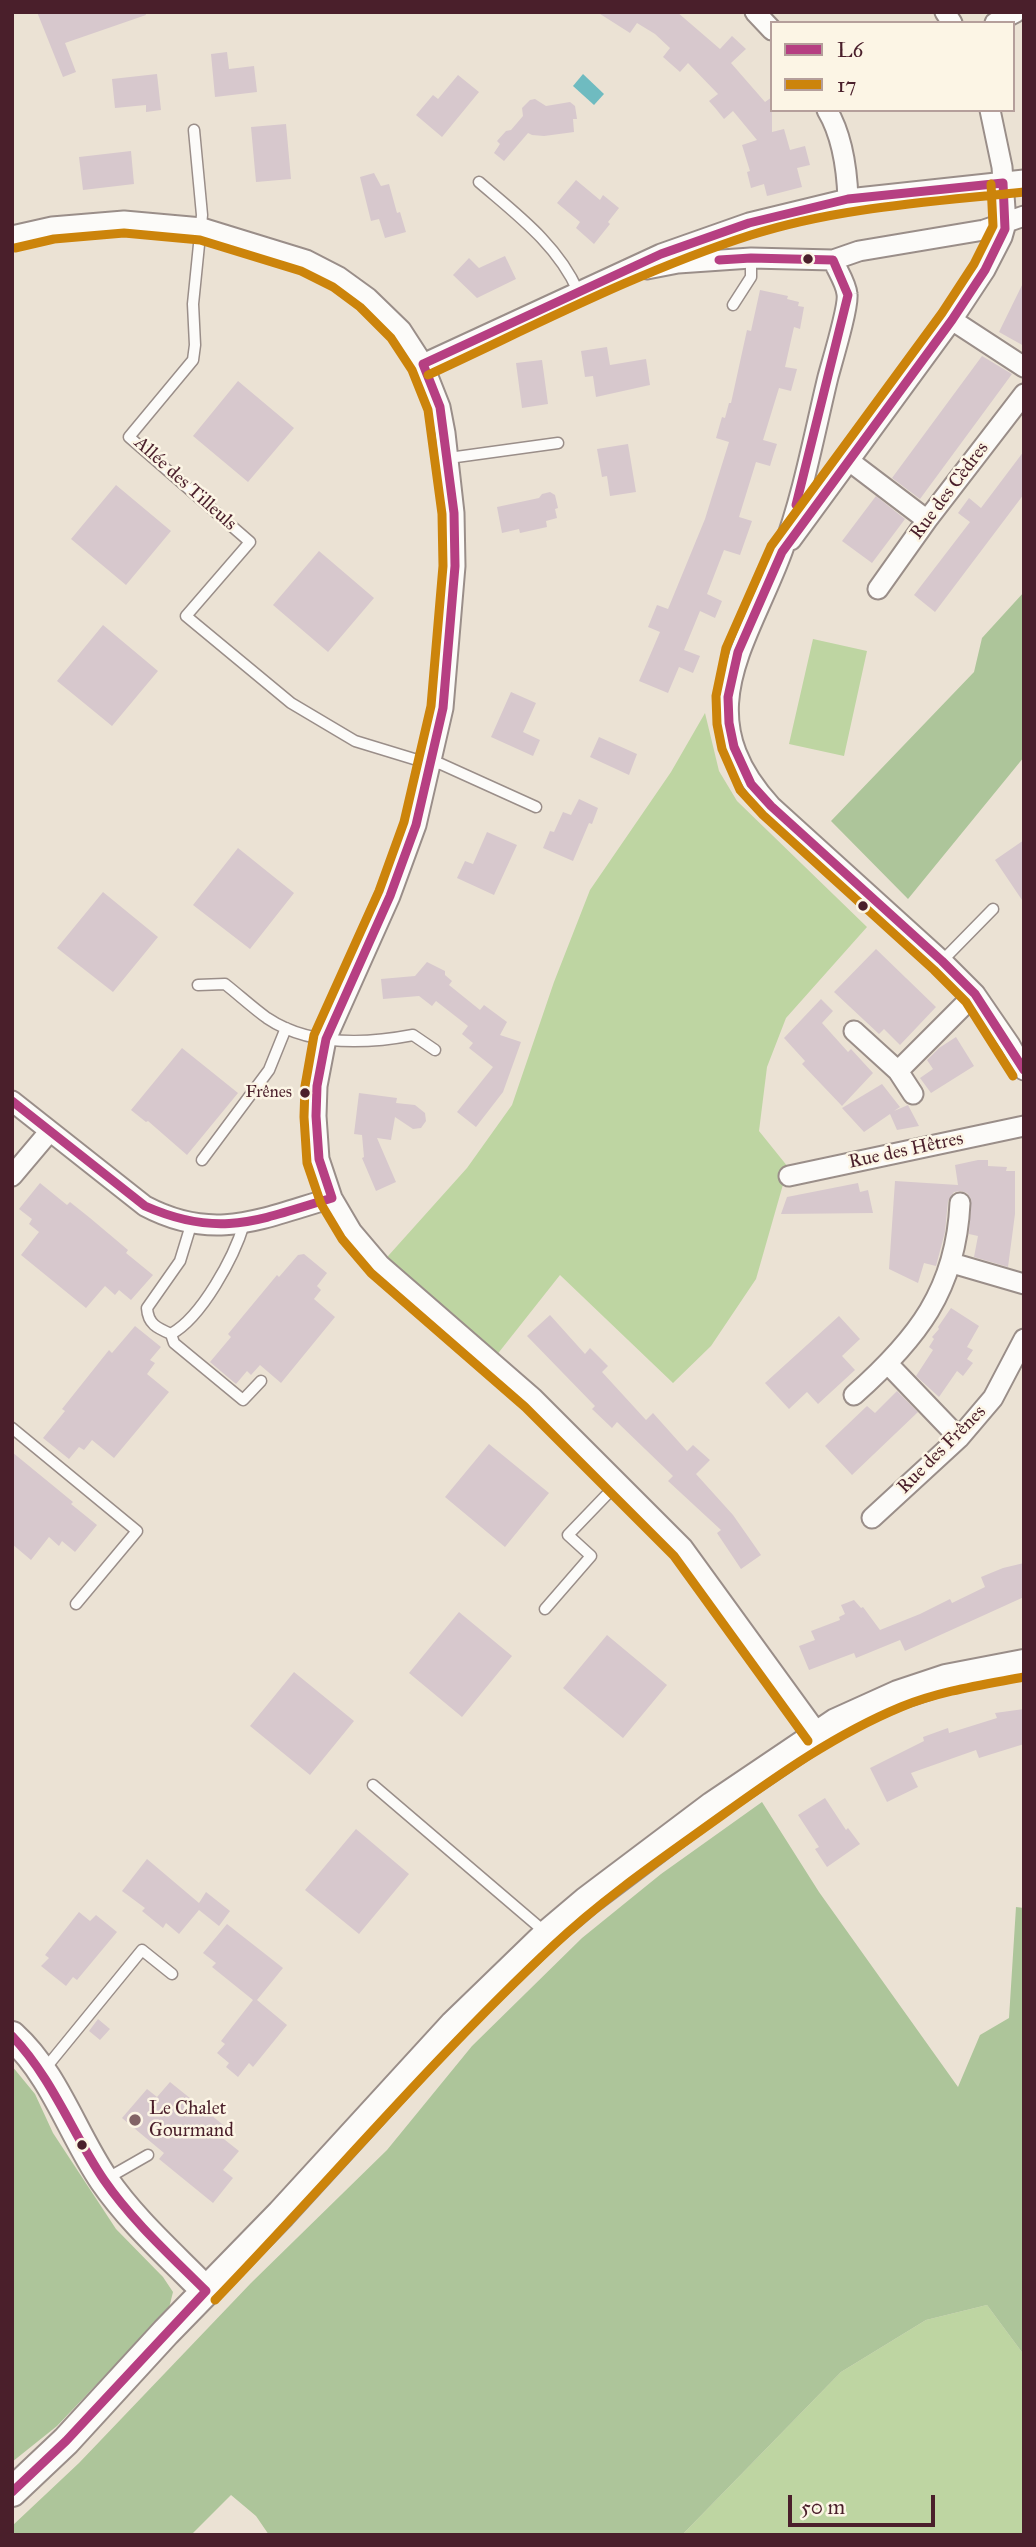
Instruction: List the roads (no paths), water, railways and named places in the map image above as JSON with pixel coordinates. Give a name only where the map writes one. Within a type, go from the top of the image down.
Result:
[{"type":"main road","points":[[12,2492],[66,2441],[281,2214],[454,2025],[548,1934],[651,1851],[836,1723],[898,1695],[946,1679],[1024,1664]]},
{"type":"main road","points":[[12,2036],[44,2070],[74,2131],[121,2205],[206,2291]]},
{"type":"street","points":[[755,12],[770,28]]},
{"type":"street","points":[[999,21],[1016,12]]},
{"type":"street","points":[[828,112],[834,122],[842,153],[848,199]]},
{"type":"street","points":[[990,112],[1003,183],[1015,220]]},
{"type":"street","points":[[423,364],[662,254],[749,223],[848,199],[1024,180]]},
{"type":"street","points":[[619,274],[678,263],[751,258],[832,260],[859,251],[984,230],[1015,220]]},
{"type":"street","points":[[782,552],[952,320],[1015,220]]},
{"type":"street","points":[[12,236],[52,227],[124,221],[202,228],[306,260],[339,277],[368,298],[401,330],[423,364],[440,407],[449,458],[454,513],[455,566],[443,708],[416,824],[390,896],[326,1038],[319,1076],[316,1116],[319,1158],[332,1198],[352,1232],[380,1265],[492,1361],[683,1548],[818,1734]]},
{"type":"street","points":[[749,223],[751,258]]},
{"type":"street","points":[[832,260],[848,295],[803,480],[782,552],[738,652],[728,696],[729,723],[734,747],[751,784],[771,806],[975,994],[1024,1070]]},
{"type":"street","points":[[952,320],[1024,367]]},
{"type":"street","name":"Rue des Cèdres","points":[[878,589],[1024,394]]},
{"type":"street","points":[[848,460],[928,520]]},
{"type":"street","points":[[803,480],[807,487],[815,492],[826,491]]},
{"type":"street","points":[[898,1071],[975,994]]},
{"type":"street","points":[[854,1031],[898,1071],[913,1094]]},
{"type":"street","points":[[12,1101],[145,1206],[168,1219],[191,1225],[244,1224],[332,1198]]},
{"type":"street","name":"Rue des Hêtres","points":[[789,1176],[1024,1126]]},
{"type":"street","points":[[12,1176],[50,1131]]},
{"type":"street","points":[[854,1395],[888,1364],[923,1321],[952,1263],[959,1231],[960,1203]]},
{"type":"street","points":[[952,1263],[1024,1284]]},
{"type":"street","name":"Rue des Frênes","points":[[873,1518],[959,1438],[993,1398],[1024,1339]]},
{"type":"street","points":[[888,1364],[959,1438]]},
{"type":"lane","points":[[194,130],[202,228]]},
{"type":"lane","points":[[479,182],[535,230],[554,251],[578,291]]},
{"type":"lane","name":"Allée des Tilleuls","points":[[202,228],[193,304],[193,360],[129,437],[250,542],[186,616],[302,709],[355,741],[431,762]]},
{"type":"lane","points":[[733,305],[751,277],[751,258]]},
{"type":"lane","points":[[449,458],[558,443]]},
{"type":"lane","points":[[431,762],[441,764],[536,807]]},
{"type":"lane","points":[[942,961],[993,909]]},
{"type":"lane","points":[[198,985],[225,984],[268,1018],[286,1028],[326,1038],[374,1042],[413,1035],[435,1050]]},
{"type":"lane","points":[[202,1160],[270,1070],[286,1028]]},
{"type":"lane","points":[[171,1334],[184,1327],[226,1268],[244,1224]]},
{"type":"lane","points":[[191,1225],[180,1261],[147,1308],[147,1317],[153,1325],[171,1334],[174,1343],[243,1400],[261,1381]]},
{"type":"lane","points":[[12,1428],[137,1531],[76,1604]]},
{"type":"lane","points":[[545,1609],[591,1556],[568,1535],[618,1483]]},
{"type":"lane","points":[[373,1784],[548,1934]]},
{"type":"lane","points":[[44,2070],[142,1950],[172,1975]]},
{"type":"lane","points":[[104,2180],[148,2155]]},
{"type":"water","points":[[583,74],[604,94],[594,105],[573,86]]},
{"type":"place","name":"Frênes","points":[[305,1093]]},
{"type":"place","name":"Le Chalet Gourmand","points":[[135,2120]]}]
